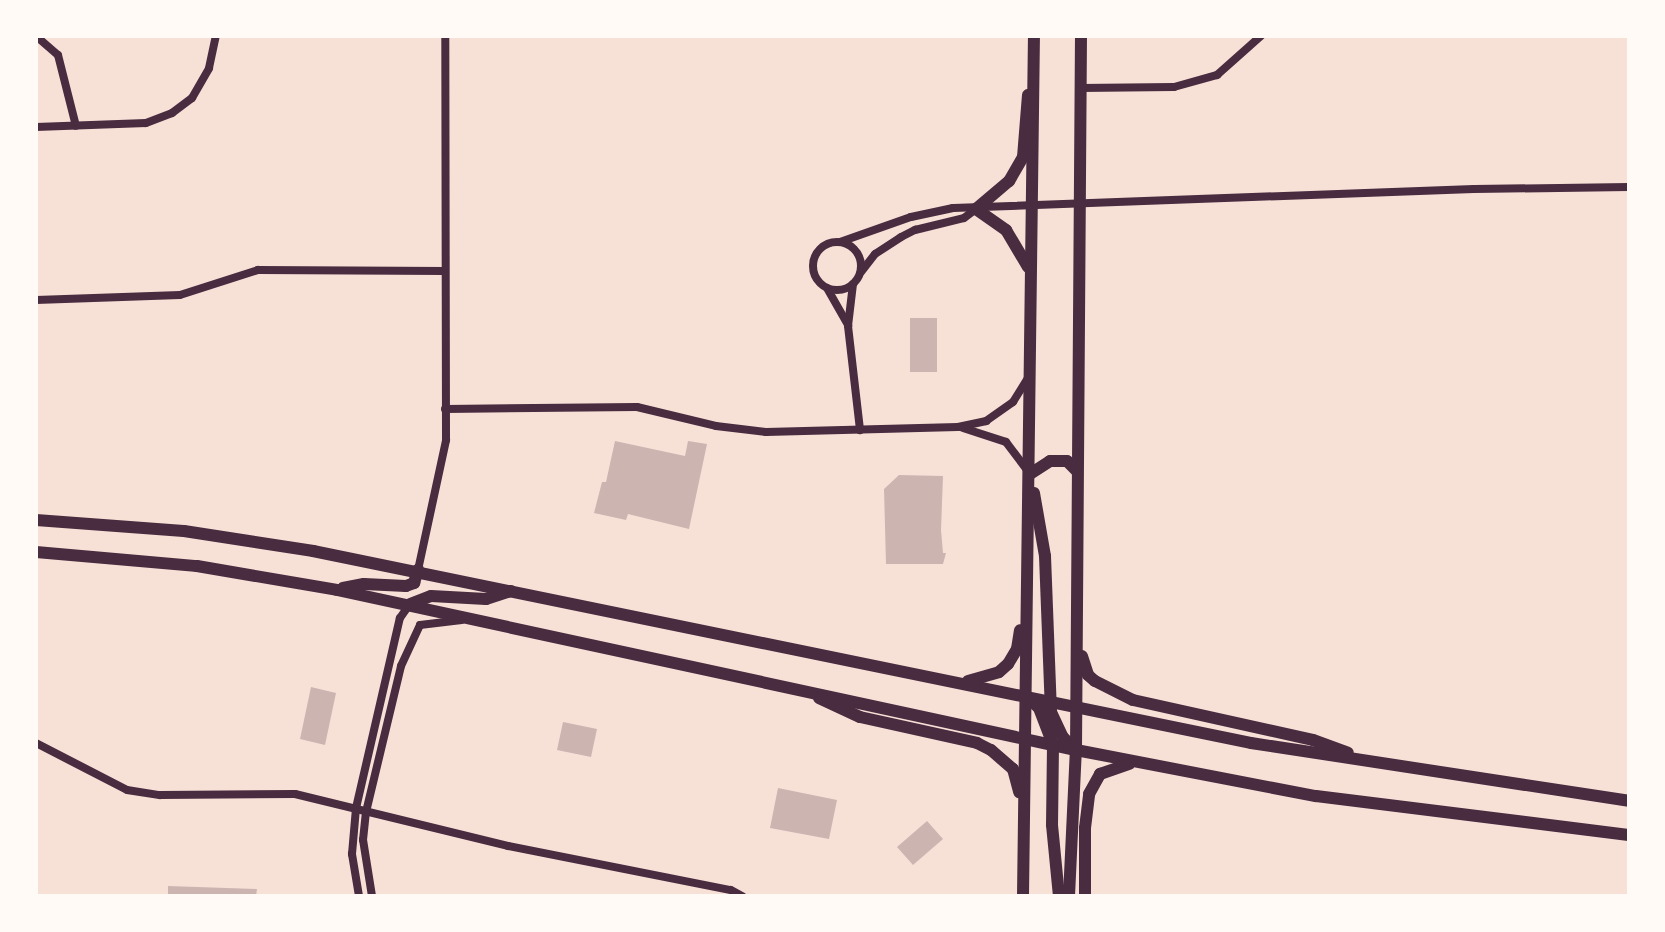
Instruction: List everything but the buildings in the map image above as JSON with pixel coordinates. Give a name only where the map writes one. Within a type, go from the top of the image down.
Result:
[{"type":"main road","points":[[1023,896],[1034,36]]},
{"type":"main road","points":[[1069,896],[1077,706],[1077,202],[1081,36]]},
{"type":"main road","points":[[1031,272],[1010,234],[976,209],[1009,181],[1023,157],[1025,104],[1034,68]]},
{"type":"main road","points":[[1030,474],[1050,461],[1067,461],[1077,471]]},
{"type":"main road","points":[[1030,474],[1045,556],[1050,701],[1054,723],[1076,750]]},
{"type":"main road","points":[[36,520],[184,531],[418,570],[1251,743],[1629,801]]},
{"type":"main road","points":[[959,683],[999,672],[1013,657],[1020,634],[1029,527]]},
{"type":"main road","points":[[36,552],[197,566],[337,590],[1026,740],[1316,796],[1629,835]]},
{"type":"main road","points":[[337,590],[364,584],[409,585],[418,570]]},
{"type":"main road","points":[[410,604],[431,596],[486,599],[513,591]]},
{"type":"main road","points":[[1077,632],[1088,675],[1101,685],[1133,700],[1313,740],[1373,762]]},
{"type":"main road","points":[[810,692],[860,717],[977,743],[991,750],[1013,769],[1023,818]]},
{"type":"main road","points":[[1025,696],[1039,708],[1053,745],[1052,825],[1059,896]]},
{"type":"main road","points":[[1085,896],[1085,828],[1095,780],[1108,769],[1141,763]]},
{"type":"street","points":[[36,36],[58,55],[76,126]]},
{"type":"street","points":[[36,127],[146,123],[172,113],[192,98],[209,68],[216,36]]},
{"type":"street","points":[[418,570],[446,440],[445,36]]},
{"type":"street","points":[[1080,88],[1174,87],[1217,75],[1261,36]]},
{"type":"street","points":[[848,326],[826,287],[816,277],[813,262],[820,249],[928,213],[953,208],[1474,189],[1629,187]]},
{"type":"street","points":[[860,430],[848,326],[853,284],[875,254],[901,237],[964,218],[976,209]]},
{"type":"street","points":[[840,242],[857,252],[860,273]]},
{"type":"street","points":[[36,300],[180,295],[258,270],[445,271]]},
{"type":"street","points":[[826,287],[840,290],[853,284]]},
{"type":"street","points":[[445,409],[637,407],[746,431],[958,427],[986,421],[1013,402],[1032,373]]},
{"type":"street","points":[[958,427],[1006,442],[1030,474]]},
{"type":"street","points":[[359,896],[352,854],[356,808],[400,618],[410,604]]},
{"type":"street","points":[[372,896],[363,840],[366,812],[410,640],[420,625],[471,619]]},
{"type":"street","points":[[36,743],[127,790],[160,795],[295,794],[508,846],[731,890],[742,896]]}]
